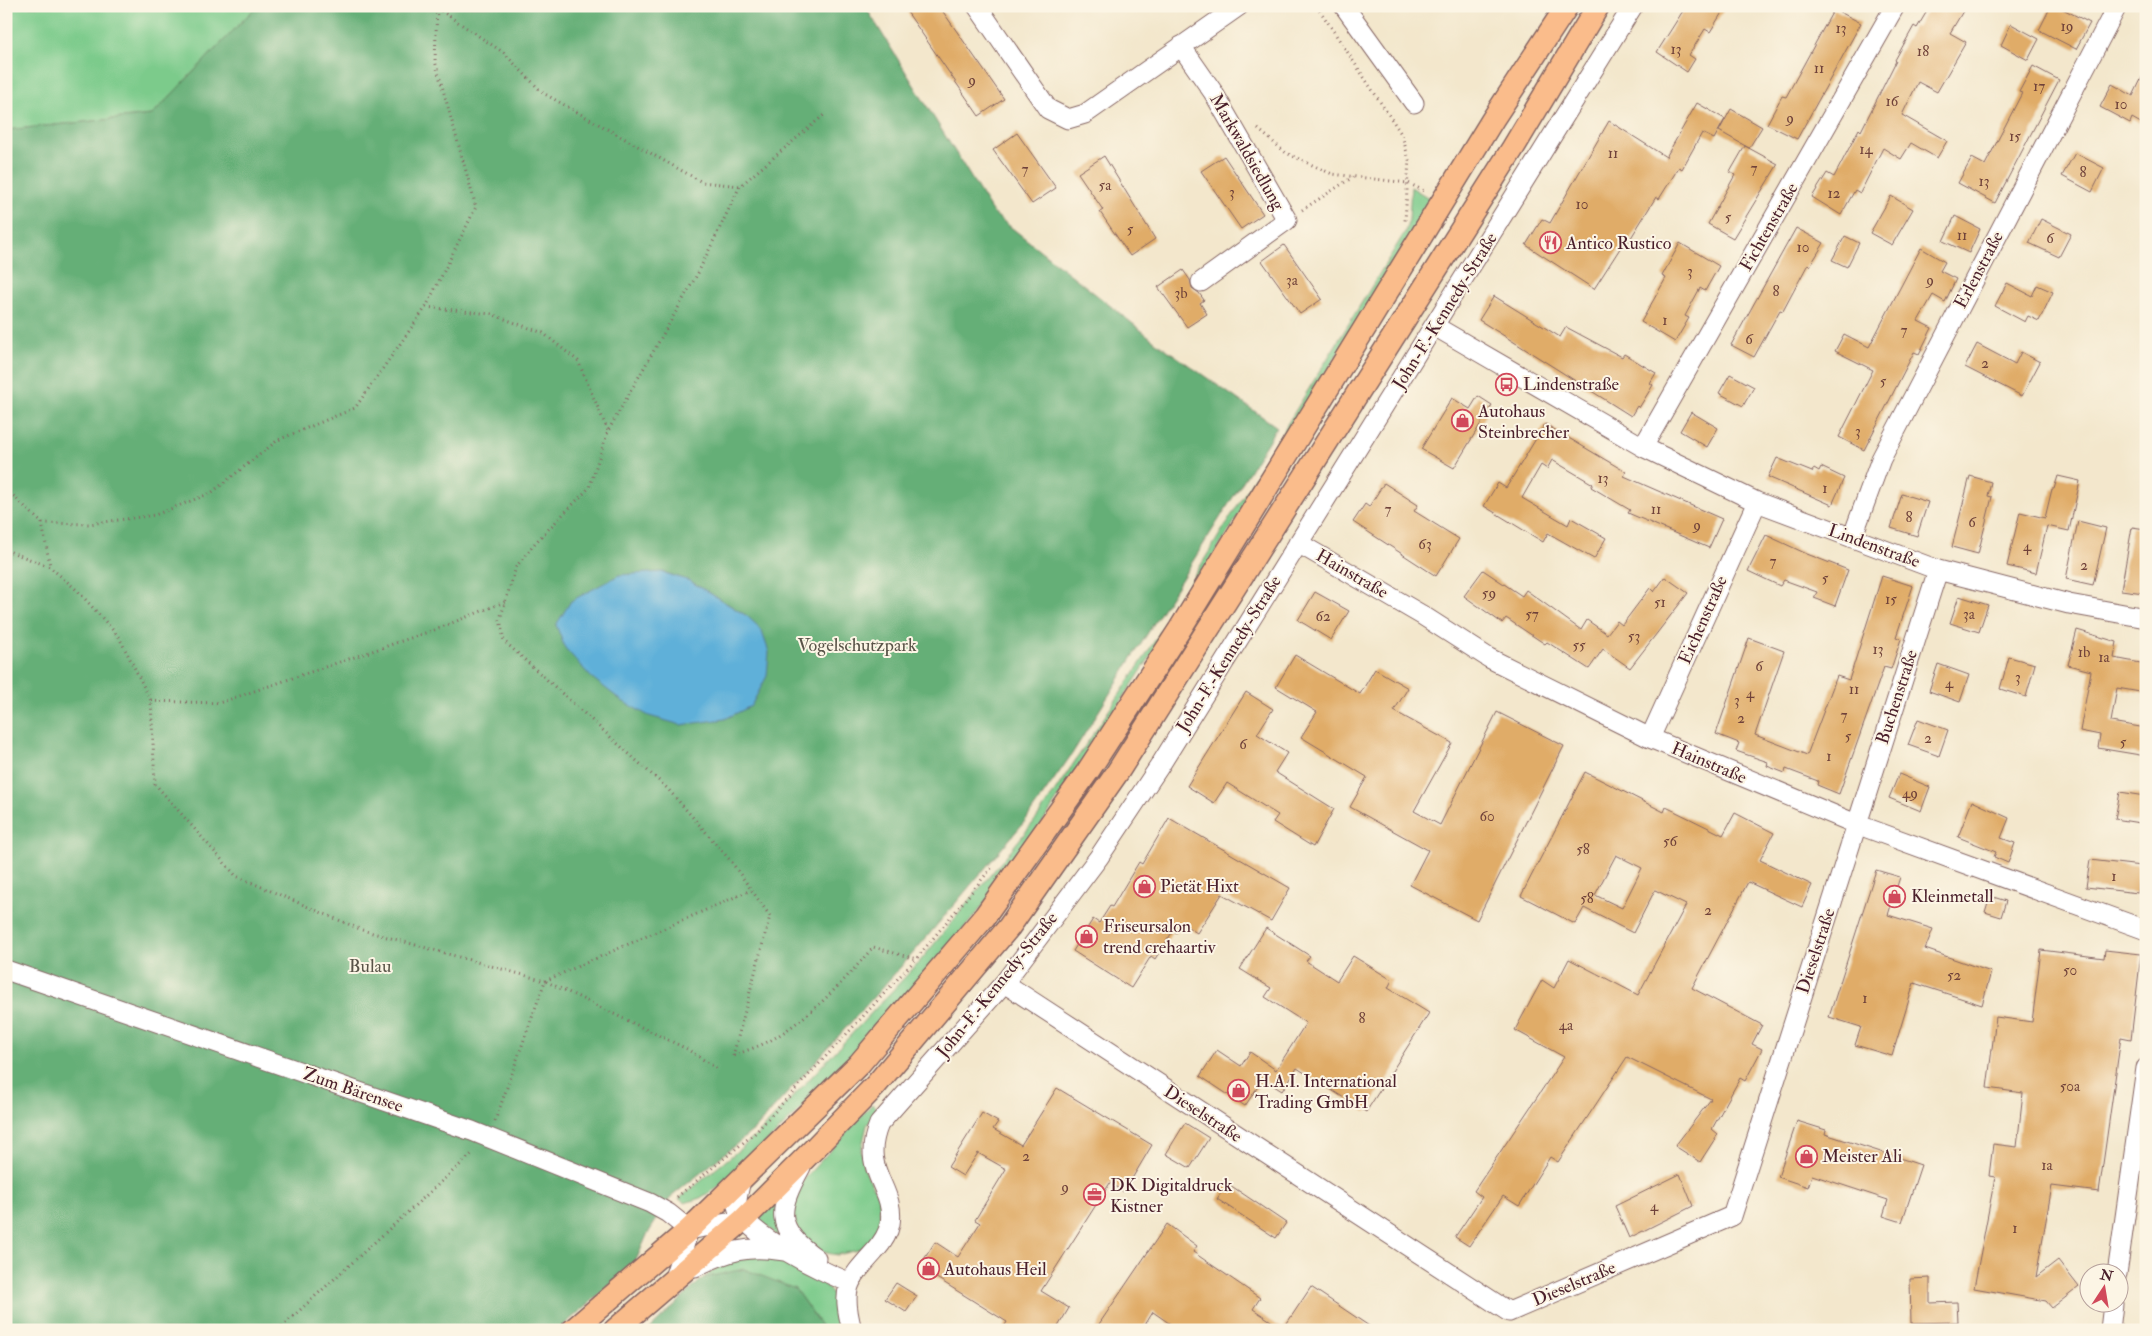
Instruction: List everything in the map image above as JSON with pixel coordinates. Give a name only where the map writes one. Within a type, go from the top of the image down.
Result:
[{"type":"main road","points":[[573,1330],[689,1230],[860,1064],[985,916],[1030,856],[1180,629],[1493,118],[1567,6]]},
{"type":"main road","points":[[615,1330],[743,1220],[809,1154],[875,1086],[1009,927],[1054,866],[1117,773],[1394,338],[1513,148],[1598,6]]},
{"type":"street","points":[[977,6],[1048,109],[1068,119],[1086,114],[1239,6]]},
{"type":"street","points":[[1344,6],[1414,103]]},
{"type":"street","name":"John-F.-Kennedy-Straße","points":[[850,1282],[883,1242],[890,1222],[888,1201],[872,1154],[873,1142],[879,1124],[1004,983],[1098,857],[1159,768],[1298,542],[1436,327],[1633,6]]},
{"type":"street","name":"Fichtenstraße","points":[[1643,447],[1895,6]]},
{"type":"street","name":"Erlenstraße","points":[[1852,538],[1881,459],[2116,6]]},
{"type":"street","name":"Markwaldsiedlung","points":[[1181,46],[1213,92],[1287,220],[1201,282]]},
{"type":"street","name":"Lindenstraße","points":[[1436,327],[1643,447],[1757,502],[1938,570],[2069,604],[2146,618]]},
{"type":"street","name":"Eichenstraße","points":[[1650,738],[1757,502]]},
{"type":"street","name":"Hainstraße","points":[[1298,542],[1422,615],[1488,658],[1650,738],[1856,824],[2146,930]]},
{"type":"street","name":"Buchenstraße","points":[[1856,824],[1938,570]]},
{"type":"street","name":"Dieselstraße","points":[[1004,983],[1509,1312],[1732,1216],[1856,824]]},
{"type":"street","name":"Zum Bärensee","points":[[6,970],[489,1138],[638,1198],[668,1213],[689,1230]]},
{"type":"street","points":[[2120,1264],[2138,1186],[2146,1068]]},
{"type":"street","points":[[809,1154],[788,1194],[783,1211],[784,1220],[792,1237],[800,1247],[850,1282]]},
{"type":"street","points":[[742,1179],[736,1205],[743,1220],[787,1252],[828,1275],[850,1282]]},
{"type":"street","points":[[674,1278],[689,1230],[743,1220]]},
{"type":"street","points":[[674,1278],[711,1259],[743,1249],[760,1247],[787,1252]]},
{"type":"street","points":[[850,1282],[846,1296],[852,1330]]},
{"type":"street","points":[[2110,1330],[2112,1314]]},
{"type":"path","points":[[1257,128],[1286,152],[1332,174],[1408,183],[1409,160],[1402,135],[1317,6]]},
{"type":"path","points":[[437,7],[504,53],[543,93],[702,182],[740,186]]},
{"type":"path","points":[[42,523],[89,524],[155,515],[211,492],[278,440],[355,408],[426,307],[476,207],[435,61],[437,7]]},
{"type":"path","points":[[824,115],[740,186],[698,273],[608,432],[589,488],[535,543],[516,567],[500,619],[504,641],[668,789],[730,860],[770,916],[733,1056],[771,1040],[805,1017],[845,980],[873,947],[916,959]]},
{"type":"path","points":[[1287,220],[1353,177]]},
{"type":"path","points":[[426,307],[491,314],[543,333],[578,361],[608,432]]},
{"type":"path","points":[[6,489],[42,523],[50,567]]},
{"type":"path","points":[[6,550],[50,567],[78,591],[119,637],[151,701],[155,784],[236,876],[362,930],[545,981],[687,1049],[719,1070]]},
{"type":"path","points":[[151,701],[219,703],[434,630],[507,601]]},
{"type":"path","points":[[668,1213],[679,1194],[755,1133],[916,959],[997,861]]},
{"type":"path","points":[[278,1330],[489,1138],[545,981],[751,890]]},
{"type":"green space","points":[[6,6],[257,6],[152,115],[6,130]]},
{"type":"green space","name":"Bulau","points":[[257,6],[865,6],[993,213],[1156,342],[1277,427],[1072,754],[1025,821],[915,951],[755,1129],[671,1197],[647,1235],[634,1265],[558,1330],[6,1330],[6,130],[152,115]],"holes":[[[662,572],[690,581],[747,616]]]},
{"type":"green space","points":[[1411,187],[1432,200],[1173,622],[1023,852],[978,912],[852,1059],[724,1184],[700,1198],[685,1203],[679,1199],[757,1135],[921,960],[1037,818],[1144,658],[1405,232],[1409,220]]},
{"type":"green space","points":[[872,1104],[879,1111],[867,1125],[861,1151],[863,1166],[879,1198],[880,1215],[877,1232],[870,1242],[858,1250],[837,1255],[822,1252],[807,1241],[796,1226],[793,1208],[797,1187]]},
{"type":"green space","points":[[776,1196],[793,1251],[758,1218]]},
{"type":"green space","points":[[760,1255],[801,1268],[820,1280],[833,1296],[843,1330],[824,1330],[795,1289],[703,1278],[724,1263]]},
{"type":"green space","points":[[744,1269],[795,1289],[824,1330],[649,1330],[703,1278]]},
{"type":"water","points":[[662,572],[690,581],[747,616],[761,629],[769,652],[767,676],[751,706],[725,719],[681,725],[649,716],[622,701],[591,677],[565,648],[556,625],[571,601],[619,575]]},
{"type":"building","points":[[903,6],[939,6],[1004,99],[979,116]]},
{"type":"building","points":[[1686,6],[1726,6],[1710,32],[1705,29],[1689,55],[1695,59],[1687,72],[1657,52]]},
{"type":"building","points":[[1930,6],[1966,6],[1950,33],[1966,42],[1937,92],[1918,82],[1902,115],[1947,141],[1937,158],[1911,143],[1901,159],[1883,148],[1860,193],[1855,190],[1841,215],[1812,197],[1827,173],[1834,177],[1859,129],[1861,131],[1895,60],[1914,26],[1917,28]]},
{"type":"building","points":[[2051,6],[2057,6],[2090,23],[2076,49],[2039,30]]},
{"type":"building","points":[[1834,9],[1861,23],[1797,139],[1767,124],[1782,96],[1786,97]]},
{"type":"building","points":[[2011,24],[2039,39],[2028,60],[2001,45]]},
{"type":"building","points":[[2033,66],[2059,80],[1995,203],[1958,183],[1972,158],[1985,165],[2022,93],[2019,92]]},
{"type":"building","points":[[2146,69],[2146,126],[2132,118],[2130,123],[2100,107],[2112,84],[2133,96]]},
{"type":"building","points":[[1697,103],[1725,119],[1714,139],[1702,133],[1682,169],[1679,167],[1659,199],[1656,197],[1629,241],[1626,239],[1594,289],[1526,245],[1542,219],[1550,223],[1609,121],[1666,157]]},
{"type":"building","points":[[1731,109],[1762,127],[1749,148],[1719,131]]},
{"type":"building","points":[[1017,133],[1056,188],[1032,204],[993,150]]},
{"type":"building","points":[[1745,146],[1778,164],[1733,238],[1708,224],[1735,175],[1730,172]]},
{"type":"building","points":[[2075,153],[2104,168],[2092,192],[2062,176]]},
{"type":"building","points":[[1104,156],[1155,239],[1130,256],[1100,212],[1103,210],[1078,173]]},
{"type":"building","points":[[1224,156],[1263,214],[1241,229],[1201,171]]},
{"type":"building","points":[[1891,196],[1913,209],[1892,245],[1870,233]]},
{"type":"building","points":[[1955,216],[1980,229],[1969,253],[1943,241]]},
{"type":"building","points":[[2041,219],[2071,234],[2059,257],[2029,243]]},
{"type":"building","points":[[1796,228],[1824,243],[1810,266],[1808,264],[1783,311],[1780,310],[1754,357],[1731,345]]},
{"type":"building","points":[[1845,236],[1859,243],[1847,267],[1832,260]]},
{"type":"building","points":[[1680,243],[1719,266],[1705,291],[1700,288],[1685,316],[1689,318],[1675,342],[1641,322],[1666,278],[1662,276]]},
{"type":"building","points":[[1284,245],[1322,299],[1300,314],[1262,261]]},
{"type":"building","points":[[1921,248],[1945,262],[1940,271],[1956,279],[1945,302],[1933,295],[1918,321],[1932,328],[1919,354],[1914,352],[1864,450],[1839,437],[1873,370],[1835,351],[1844,334],[1869,347]]},
{"type":"building","points":[[1183,270],[1190,280],[1192,288],[1204,300],[1200,303],[1207,314],[1187,327],[1158,287]]},
{"type":"building","points":[[2007,283],[2032,296],[2037,285],[2053,292],[2039,321],[2028,316],[2025,322],[1995,306]]},
{"type":"building","points":[[1494,296],[1560,337],[1566,327],[1622,357],[1624,354],[1656,373],[1650,383],[1653,385],[1639,408],[1637,406],[1631,416],[1479,320]]},
{"type":"building","points":[[1977,344],[2015,364],[2021,352],[2040,362],[2022,396],[1965,367]]},
{"type":"building","points":[[1730,374],[1754,387],[1743,406],[1719,393]]},
{"type":"building","points":[[1478,396],[1492,405],[1454,468],[1421,449],[1452,398],[1470,409]]},
{"type":"building","points":[[1691,412],[1718,428],[1707,447],[1680,431]]},
{"type":"building","points":[[1545,424],[1626,472],[1624,476],[1722,519],[1709,548],[1628,513],[1630,510],[1591,487],[1593,484],[1552,460],[1547,469],[1541,465],[1522,498],[1568,525],[1571,518],[1606,538],[1594,559],[1548,533],[1543,542],[1484,506],[1498,483],[1506,488]]},
{"type":"building","points":[[1777,458],[1812,472],[1814,468],[1819,471],[1821,467],[1844,478],[1832,505],[1768,477]]},
{"type":"building","points":[[1970,476],[1991,482],[1988,496],[1992,497],[1978,554],[1952,547]]},
{"type":"building","points":[[2058,476],[2080,481],[2069,531],[2047,526],[2036,573],[2007,566],[2020,512],[2045,518],[2052,489],[2054,489]]},
{"type":"building","points":[[1384,483],[1418,505],[1414,511],[1459,539],[1436,576],[1353,522],[1365,504],[1369,507]]},
{"type":"building","points":[[1902,494],[1928,502],[1917,536],[1891,528]]},
{"type":"building","points":[[2078,521],[2106,528],[2093,585],[2066,579]]},
{"type":"building","points":[[2132,527],[2146,529],[2144,593],[2121,590]]},
{"type":"building","points":[[1766,535],[1848,570],[1835,606],[1814,598],[1817,592],[1784,580],[1780,586],[1748,571]]},
{"type":"building","points":[[1483,570],[1522,596],[1526,590],[1581,630],[1587,620],[1607,634],[1617,621],[1622,625],[1650,588],[1654,592],[1665,577],[1688,593],[1630,668],[1603,649],[1589,669],[1547,642],[1545,644],[1506,618],[1502,623],[1464,596]]},
{"type":"building","points":[[1882,576],[1913,586],[1896,637],[1901,639],[1891,669],[1884,667],[1839,794],[1817,785],[1818,781],[1786,769],[1785,773],[1767,766],[1768,762],[1736,751],[1739,743],[1716,734],[1749,638],[1784,651],[1755,735],[1807,755],[1837,676],[1849,680]]},
{"type":"building","points":[[1315,592],[1349,611],[1331,640],[1298,620]]},
{"type":"building","points":[[1959,596],[1988,605],[1979,632],[1950,623]]},
{"type":"building","points":[[2077,630],[2117,642],[2114,658],[2146,664],[2146,693],[2117,688],[2111,722],[2146,728],[2146,756],[2098,748],[2100,735],[2080,731],[2091,671],[2068,665]]},
{"type":"building","points":[[1295,655],[1360,694],[1375,669],[1408,688],[1394,711],[1452,743],[1414,811],[1440,825],[1497,712],[1564,746],[1477,920],[1410,885],[1428,850],[1350,807],[1367,777],[1301,737],[1317,712],[1276,687]]},
{"type":"building","points":[[2009,657],[2035,664],[2026,697],[2000,689]]},
{"type":"building","points":[[1938,664],[1969,675],[1960,702],[1929,691]]},
{"type":"building","points":[[1246,692],[1273,709],[1257,734],[1287,753],[1275,772],[1334,809],[1313,847],[1273,822],[1278,815],[1227,783],[1214,803],[1187,786]]},
{"type":"building","points":[[1918,719],[1948,730],[1939,756],[1908,745]]},
{"type":"building","points":[[1585,772],[1664,812],[1666,807],[1723,835],[1735,813],[1774,833],[1760,860],[1812,885],[1802,907],[1748,882],[1692,988],[1762,1025],[1752,1044],[1762,1049],[1745,1081],[1740,1078],[1712,1129],[1718,1134],[1700,1162],[1675,1146],[1711,1099],[1627,1057],[1558,1162],[1550,1157],[1519,1206],[1503,1196],[1469,1246],[1455,1237],[1482,1197],[1474,1191],[1564,1057],[1515,1030],[1542,980],[1554,988],[1569,959],[1638,995],[1686,905],[1655,890],[1633,933],[1584,908],[1575,924],[1521,896]],"holes":[[[1616,855],[1642,868],[1622,908],[1595,895]]]},
{"type":"building","points":[[1899,774],[1930,787],[1921,811],[1889,798]]},
{"type":"building","points":[[2120,792],[2146,796],[2146,824],[2115,819]]},
{"type":"building","points":[[1972,801],[2009,818],[2001,838],[2015,843],[2008,863],[1994,857],[1996,852],[1958,837]]},
{"type":"building","points":[[1169,818],[1290,888],[1271,921],[1222,894],[1197,933],[1183,924],[1176,933],[1173,931],[1155,959],[1151,956],[1131,988],[1073,951],[1093,919],[1099,923],[1110,906],[1112,907],[1139,862],[1142,864]]},
{"type":"building","points":[[2090,860],[2141,866],[2138,893],[2086,887]]},
{"type":"building","points":[[1876,870],[1900,877],[1888,915],[1933,929],[1925,949],[1991,972],[1982,1005],[1914,983],[1892,1056],[1855,1045],[1861,1027],[1829,1017]]},
{"type":"building","points":[[1990,896],[2006,901],[2001,917],[1985,912]]},
{"type":"building","points":[[1266,928],[1310,956],[1306,961],[1337,981],[1353,956],[1392,980],[1388,988],[1429,1013],[1366,1112],[1297,1068],[1282,1091],[1263,1079],[1245,1106],[1200,1076],[1217,1050],[1241,1066],[1250,1052],[1276,1070],[1306,1023],[1265,997],[1271,988],[1240,969]]},
{"type":"building","points":[[2041,950],[2104,958],[2105,950],[2141,954],[2131,1039],[2121,1037],[2099,1192],[2052,1186],[2036,1277],[2058,1260],[2079,1287],[2052,1308],[2046,1301],[1974,1288],[1995,1177],[1989,1176],[1993,1144],[2017,1147],[2023,1093],[1987,1088],[1996,1017],[2032,1022]]},
{"type":"building","points":[[1057,1088],[1152,1145],[1124,1192],[1110,1183],[1041,1291],[1069,1308],[1056,1330],[1002,1330],[1007,1322],[919,1267],[935,1242],[958,1257],[980,1223],[975,1220],[1006,1169],[978,1153],[963,1176],[948,1167],[982,1113],[998,1122],[993,1129],[1021,1145]]},
{"type":"building","points":[[1797,1121],[1826,1130],[1825,1134],[1921,1165],[1902,1222],[1883,1216],[1888,1200],[1812,1175],[1808,1187],[1778,1177]]},
{"type":"building","points":[[1185,1123],[1209,1138],[1190,1168],[1166,1154]]},
{"type":"building","points":[[1680,1174],[1693,1206],[1629,1238],[1615,1206]]},
{"type":"building","points":[[1227,1183],[1286,1223],[1276,1238],[1217,1199]]},
{"type":"building","points":[[1167,1224],[1197,1246],[1193,1252],[1260,1298],[1253,1309],[1283,1329],[1311,1287],[1375,1330],[1179,1330],[1153,1312],[1142,1330],[1095,1330]]},
{"type":"building","points":[[1930,1278],[1930,1303],[1957,1302],[1958,1322],[1911,1323],[1910,1279]]},
{"type":"building","points":[[896,1283],[917,1296],[906,1312],[885,1299]]},
{"type":"place","name":"Antico Rustico","points":[[1550,243]]},
{"type":"place","name":"Lindenstraße","points":[[1507,384]]},
{"type":"place","name":"Autohaus Steinbrecher","points":[[1462,421]]},
{"type":"place","name":"Pietät Hixt","points":[[1144,886]]},
{"type":"place","name":"Kleinmetall","points":[[1895,896]]},
{"type":"place","name":"Friseursalon trend crehaartiv","points":[[1087,936]]},
{"type":"place","name":"H.A.I. International Trading GmbH","points":[[1239,1091]]},
{"type":"place","name":"Meister Ali","points":[[1806,1156]]},
{"type":"place","name":"DK Digitaldruck Kistner","points":[[1094,1195]]},
{"type":"place","name":"Autohaus Heil","points":[[928,1269]]},
{"type":"park label","name":"Vogelschutzpark","points":[[857,645]]}]
